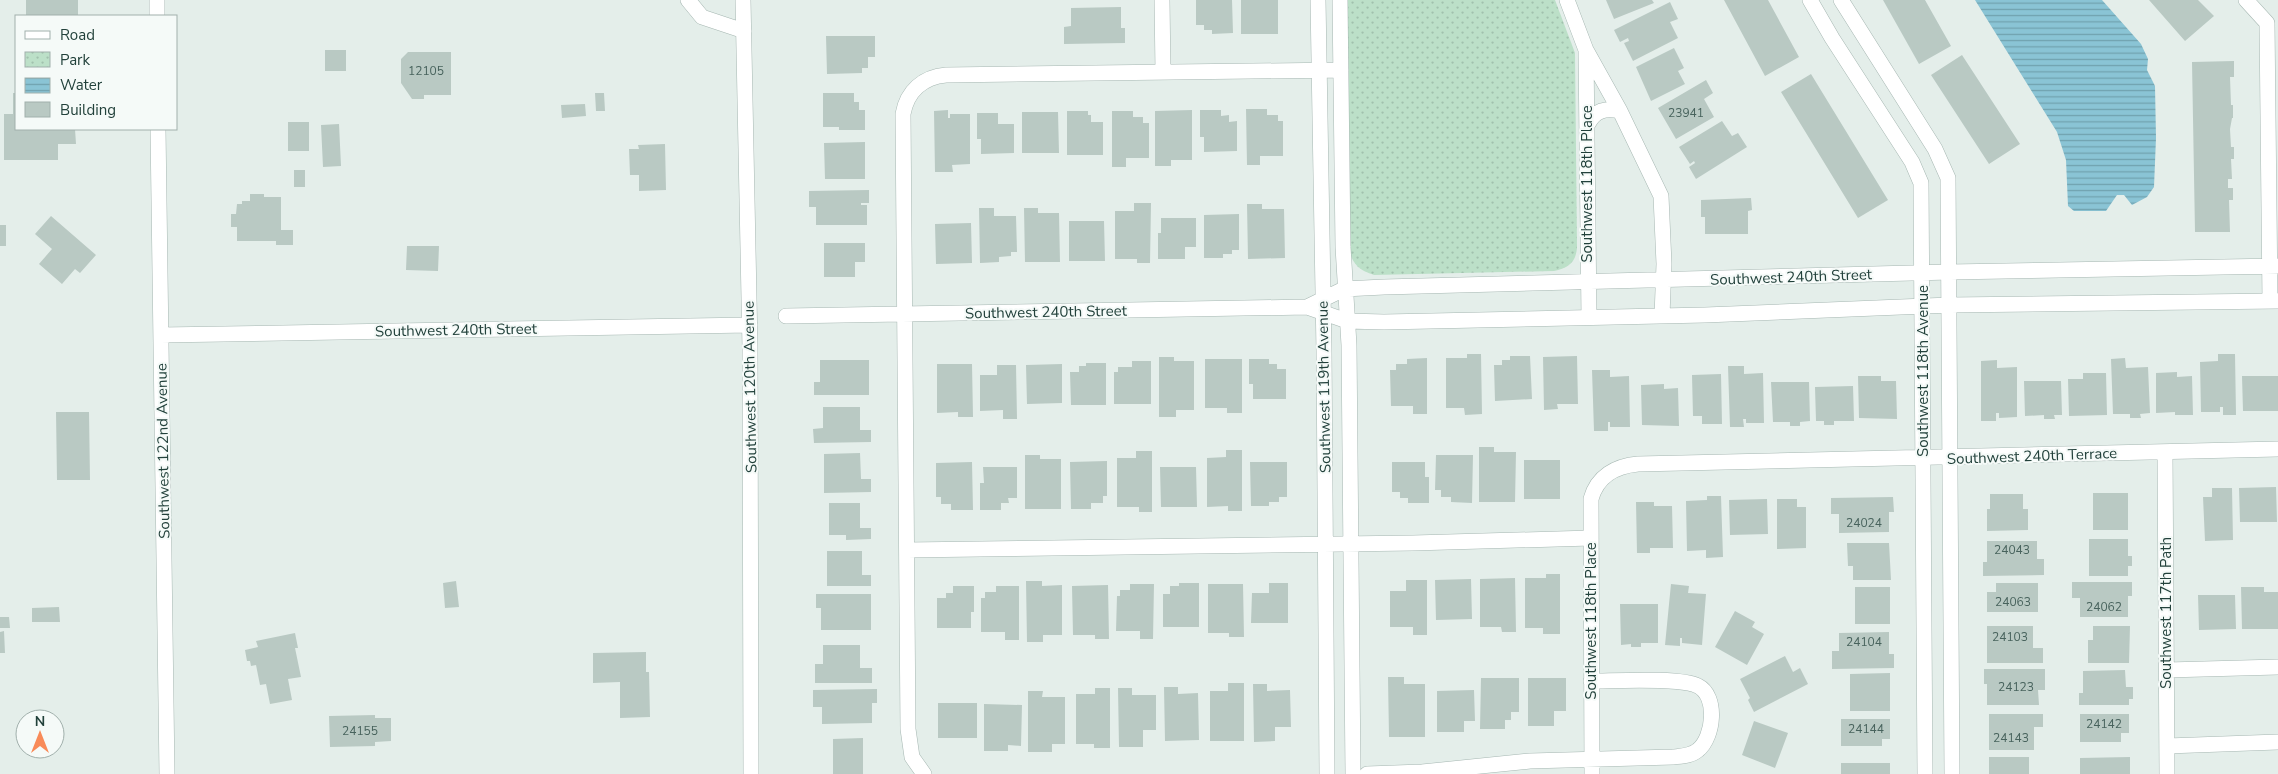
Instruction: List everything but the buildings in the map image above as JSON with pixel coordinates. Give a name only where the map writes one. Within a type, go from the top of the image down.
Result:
[{"type":"street","points":[[157,0],[157,15]]},
{"type":"street","points":[[688,0],[702,17],[744,31]]},
{"type":"street","name":"Southwest 120th Avenue","points":[[743,0],[750,325],[751,774]]},
{"type":"street","points":[[1162,0],[1163,72]]},
{"type":"street","name":"Southwest 119th Avenue","points":[[1318,0],[1326,544],[1327,774]]},
{"type":"street","name":"Southwest 119th Avenue","points":[[1340,0],[1344,289],[1349,346],[1352,774]]},
{"type":"street","name":"Southwest 118th Place","points":[[1567,0],[1586,50],[1620,111],[1661,196],[1662,316]]},
{"type":"street","name":"Southwest 118th Avenue","points":[[1810,0],[1920,177],[1923,195],[1925,774]]},
{"type":"street","name":"Southwest 118th Avenue","points":[[1841,0],[1945,168],[1949,184],[1952,774]]},
{"type":"street","points":[[1323,306],[1347,322],[1662,316],[1950,305],[2274,301],[2273,23],[2246,0]]},
{"type":"street","name":"Southwest 118th Place","points":[[1586,50],[1589,317]]},
{"type":"street","points":[[924,774],[912,757],[908,739],[903,114],[906,101],[916,87],[932,77],[946,75],[1341,70]]},
{"type":"street","points":[[1588,124],[1593,115],[1602,110],[1620,111]]},
{"type":"street","name":"Southwest 122nd Avenue","points":[[158,130],[167,774]]},
{"type":"street","name":"Southwest 240th Street","points":[[786,316],[905,316],[1307,307],[1323,306],[1344,289],[1950,272],[2273,267]]},
{"type":"street","name":"Southwest 240th Street","points":[[161,335],[750,325]]},
{"type":"street","name":"Southwest 240th Terrace","points":[[1608,473],[1624,465],[1638,464],[2278,450]]},
{"type":"street","name":"Southwest 117th Path","points":[[2165,452],[2167,774]]},
{"type":"street","name":"Southwest 118th Place","points":[[1592,767],[1592,494],[1608,473]]},
{"type":"street","points":[[907,550],[1591,538]]},
{"type":"street","points":[[2167,670],[2278,667]]},
{"type":"street","points":[[1367,774],[1422,772],[1530,761],[1592,767],[1692,754],[1703,745],[1710,726],[1711,710],[1709,697],[1703,689],[1686,682],[1591,681]]},
{"type":"street","points":[[2167,746],[2278,742]]},
{"type":"green space","points":[[1346,0],[1555,0],[1575,53],[1577,247],[1575,257],[1570,264],[1554,271],[1374,275],[1361,269],[1353,261],[1349,252]]},
{"type":"water","points":[[1975,0],[2102,0],[2141,44],[2148,59],[2147,70],[2155,86],[2156,138],[2154,187],[2147,197],[2132,205],[2124,195],[2117,195],[2106,211],[2074,211],[2068,206],[2066,160],[2057,132]]}]
